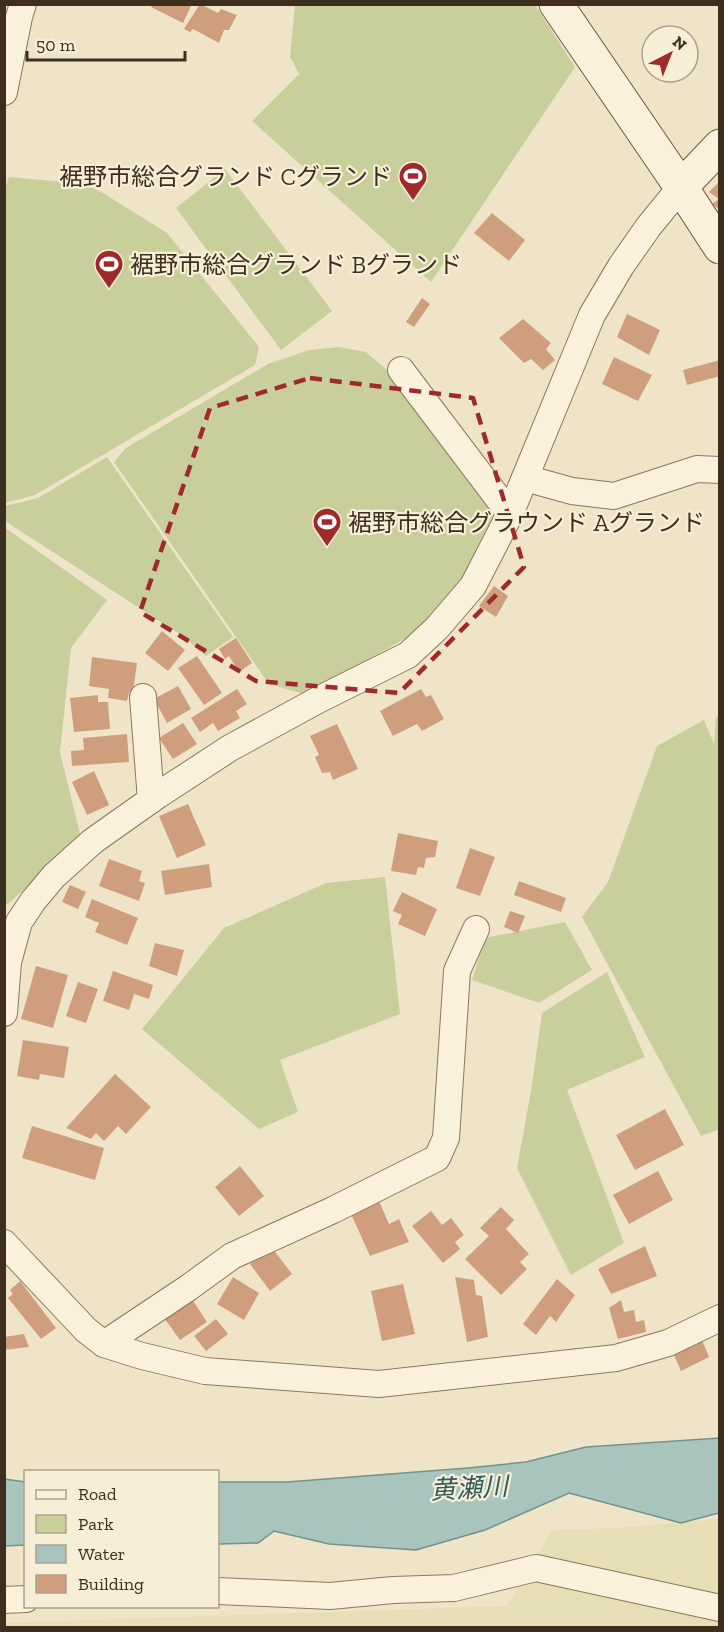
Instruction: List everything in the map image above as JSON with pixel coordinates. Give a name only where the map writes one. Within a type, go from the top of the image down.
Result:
[{"type":"street","points":[[4,92],[23,4]]},
{"type":"street","points":[[556,4],[720,247]]},
{"type":"street","points":[[4,1013],[12,918],[33,901],[54,876],[93,842],[151,800],[230,748],[408,655],[437,628],[473,586],[510,514],[592,315],[621,266],[649,226],[681,187],[720,146]]},
{"type":"street","points":[[401,370],[510,514]]},
{"type":"street","points":[[525,478],[572,491],[614,496],[697,469],[720,470]]},
{"type":"street","points":[[143,697],[151,800]]},
{"type":"street","points":[[104,1344],[232,1256],[333,1210],[437,1158],[446,1138],[457,971],[476,929]]},
{"type":"street","points":[[4,1243],[86,1330],[104,1344],[205,1371],[379,1384],[616,1358],[668,1343],[720,1318]]},
{"type":"street","points":[[219,1591],[330,1596],[393,1590],[454,1588],[536,1568],[720,1608]]},
{"type":"street","points":[[4,1600],[24,1599]]},
{"type":"highlighted area","points":[[310,378],[473,398],[524,567],[399,693],[256,681],[140,612],[210,408]]},
{"type":"shaded area","points":[[719,1519],[719,1627],[5,1628],[4,1623],[507,1606],[552,1530],[618,1528]]},
{"type":"green space","name":"裾野市総合グランド Cグランド","points":[[295,5],[535,5],[575,67],[431,282],[252,121],[299,74],[290,57]]},
{"type":"green space","points":[[225,169],[332,311],[281,350],[176,208]]},
{"type":"green space","name":"裾野市総合グランド Bグランド","points":[[9,177],[85,184],[167,233],[259,347],[255,365],[35,495],[5,503],[4,192]]},
{"type":"green space","name":"裾野市総合グラウンド Aグランド","points":[[339,347],[366,352],[386,369],[497,515],[464,581],[418,631],[307,695],[269,684],[114,462],[126,448],[268,364],[309,350]]},
{"type":"green space","points":[[107,457],[233,637],[206,656],[181,635],[5,521],[5,506],[38,498]]},
{"type":"green space","points":[[4,527],[107,600],[71,648],[60,752],[81,838],[8,904],[4,903]]},
{"type":"green space","points":[[719,716],[720,1129],[701,1136],[582,917],[608,882],[657,746],[704,720],[714,744],[716,717]]},
{"type":"green space","points":[[385,877],[400,1014],[280,1060],[298,1112],[259,1129],[142,1029],[224,928],[326,883]]},
{"type":"green space","points":[[565,922],[592,970],[539,1003],[472,980],[485,938]]},
{"type":"green space","points":[[607,972],[645,1057],[567,1090],[624,1243],[571,1275],[517,1168],[542,1013]]},
{"type":"water","name":"黄瀬川","points":[[719,1438],[719,1513],[681,1523],[569,1493],[485,1530],[416,1550],[329,1544],[274,1531],[258,1543],[219,1544],[219,1482],[287,1482],[468,1468],[526,1462],[586,1447]]},
{"type":"water","points":[[4,1479],[24,1482],[24,1545],[5,1546]]},
{"type":"building","points":[[153,4],[192,4],[183,23],[151,7]]},
{"type":"building","points":[[200,4],[218,13],[221,9],[237,15],[229,30],[224,30],[219,43],[193,29],[190,32],[184,29]]},
{"type":"building","points":[[720,181],[720,210],[712,204],[719,199],[709,192]]},
{"type":"building","points":[[492,213],[525,240],[509,261],[474,233]]},
{"type":"building","points":[[422,298],[430,304],[414,327],[406,322]]},
{"type":"building","points":[[627,314],[660,330],[649,355],[617,337]]},
{"type":"building","points":[[523,319],[551,343],[546,349],[555,360],[543,370],[531,359],[524,363],[499,338]]},
{"type":"building","points":[[614,357],[652,375],[638,401],[602,384]]},
{"type":"building","points":[[720,360],[720,376],[687,385],[683,370]]},
{"type":"building","points":[[494,586],[508,596],[496,617],[479,606]]},
{"type":"building","points":[[162,631],[185,650],[168,671],[145,653]]},
{"type":"building","points":[[236,638],[252,663],[239,672],[229,656],[225,659],[219,649]]},
{"type":"building","points":[[197,656],[222,693],[204,705],[178,668]]},
{"type":"building","points":[[92,657],[137,663],[133,692],[129,692],[127,701],[108,698],[109,689],[89,686]]},
{"type":"building","points":[[178,686],[191,709],[167,723],[154,699]]},
{"type":"building","points":[[237,689],[247,704],[236,711],[240,718],[218,731],[213,723],[200,732],[191,718]]},
{"type":"building","points":[[421,689],[426,697],[431,695],[444,719],[422,731],[417,724],[393,736],[380,711]]},
{"type":"building","points":[[98,695],[98,702],[108,702],[110,729],[74,732],[70,698]]},
{"type":"building","points":[[183,723],[197,744],[173,759],[159,738]]},
{"type":"building","points":[[337,724],[358,769],[333,780],[330,772],[322,773],[315,757],[319,755],[310,736]]},
{"type":"building","points":[[127,734],[129,762],[72,766],[71,751],[84,750],[83,738]]},
{"type":"building","points":[[94,771],[109,805],[87,815],[72,782]]},
{"type":"building","points":[[188,804],[206,845],[177,858],[159,816]]},
{"type":"building","points":[[398,833],[438,841],[435,857],[426,858],[424,868],[418,867],[416,875],[391,871]]},
{"type":"building","points":[[470,848],[495,857],[480,896],[456,888]]},
{"type":"building","points":[[109,859],[142,871],[139,881],[145,883],[139,901],[99,886]]},
{"type":"building","points":[[209,864],[212,887],[165,895],[161,871]]},
{"type":"building","points":[[519,881],[566,898],[561,912],[514,895]]},
{"type":"building","points":[[70,885],[86,892],[78,909],[62,902]]},
{"type":"building","points":[[402,892],[437,909],[425,936],[398,924],[402,915],[393,911]]},
{"type":"building","points":[[92,899],[138,918],[127,945],[95,932],[99,923],[85,917]]},
{"type":"building","points":[[510,911],[525,916],[518,933],[504,927]]},
{"type":"building","points":[[155,943],[184,950],[177,976],[149,966]]},
{"type":"building","points":[[36,966],[68,975],[53,1028],[21,1019]]},
{"type":"building","points":[[113,971],[153,985],[149,999],[134,994],[129,1010],[103,1001]]},
{"type":"building","points":[[78,982],[98,989],[86,1023],[66,1016]]},
{"type":"building","points":[[23,1040],[69,1047],[64,1078],[40,1074],[39,1080],[17,1076]]},
{"type":"building","points":[[115,1074],[151,1107],[126,1134],[118,1126],[104,1141],[96,1133],[91,1139],[66,1128]]},
{"type":"building","points":[[665,1109],[684,1145],[635,1170],[616,1135]]},
{"type":"building","points":[[32,1126],[104,1148],[95,1180],[22,1158]]},
{"type":"building","points":[[240,1166],[264,1196],[239,1216],[215,1187]]},
{"type":"building","points":[[658,1171],[673,1200],[629,1224],[613,1195]]},
{"type":"building","points":[[379,1201],[389,1224],[399,1219],[409,1242],[370,1256],[351,1214]]},
{"type":"building","points":[[501,1207],[514,1220],[506,1229],[529,1254],[520,1262],[527,1269],[501,1295],[465,1259],[489,1236],[480,1228]]},
{"type":"building","points":[[431,1211],[442,1225],[451,1218],[464,1235],[455,1242],[460,1249],[443,1263],[412,1226]]},
{"type":"building","points":[[645,1246],[657,1276],[611,1294],[598,1269]]},
{"type":"building","points":[[272,1248],[292,1274],[270,1291],[250,1264]]},
{"type":"building","points":[[233,1277],[259,1293],[244,1320],[217,1304]]},
{"type":"building","points":[[455,1277],[474,1280],[476,1295],[482,1296],[488,1337],[467,1342]]},
{"type":"building","points":[[557,1279],[575,1295],[556,1322],[550,1316],[536,1335],[523,1324]]},
{"type":"building","points":[[20,1281],[56,1328],[41,1339],[8,1298],[13,1294],[10,1290]]},
{"type":"building","points":[[403,1284],[415,1334],[382,1341],[371,1291]]},
{"type":"building","points":[[190,1296],[207,1322],[180,1340],[162,1315]]},
{"type":"building","points":[[621,1300],[624,1312],[634,1310],[636,1322],[644,1320],[646,1332],[618,1339],[609,1308]]},
{"type":"building","points":[[216,1319],[228,1334],[206,1351],[194,1336]]},
{"type":"building","points":[[24,1334],[29,1347],[4,1350],[4,1337]]},
{"type":"building","points":[[702,1340],[709,1357],[681,1371],[673,1353]]},
{"type":"place","name":"裾野市総合グランド Cグランド","points":[[413,202]]},
{"type":"place","name":"裾野市総合グランド Bグランド","points":[[109,290]]},
{"type":"place","name":"裾野市総合グラウンド Aグランド","points":[[327,548]]}]
